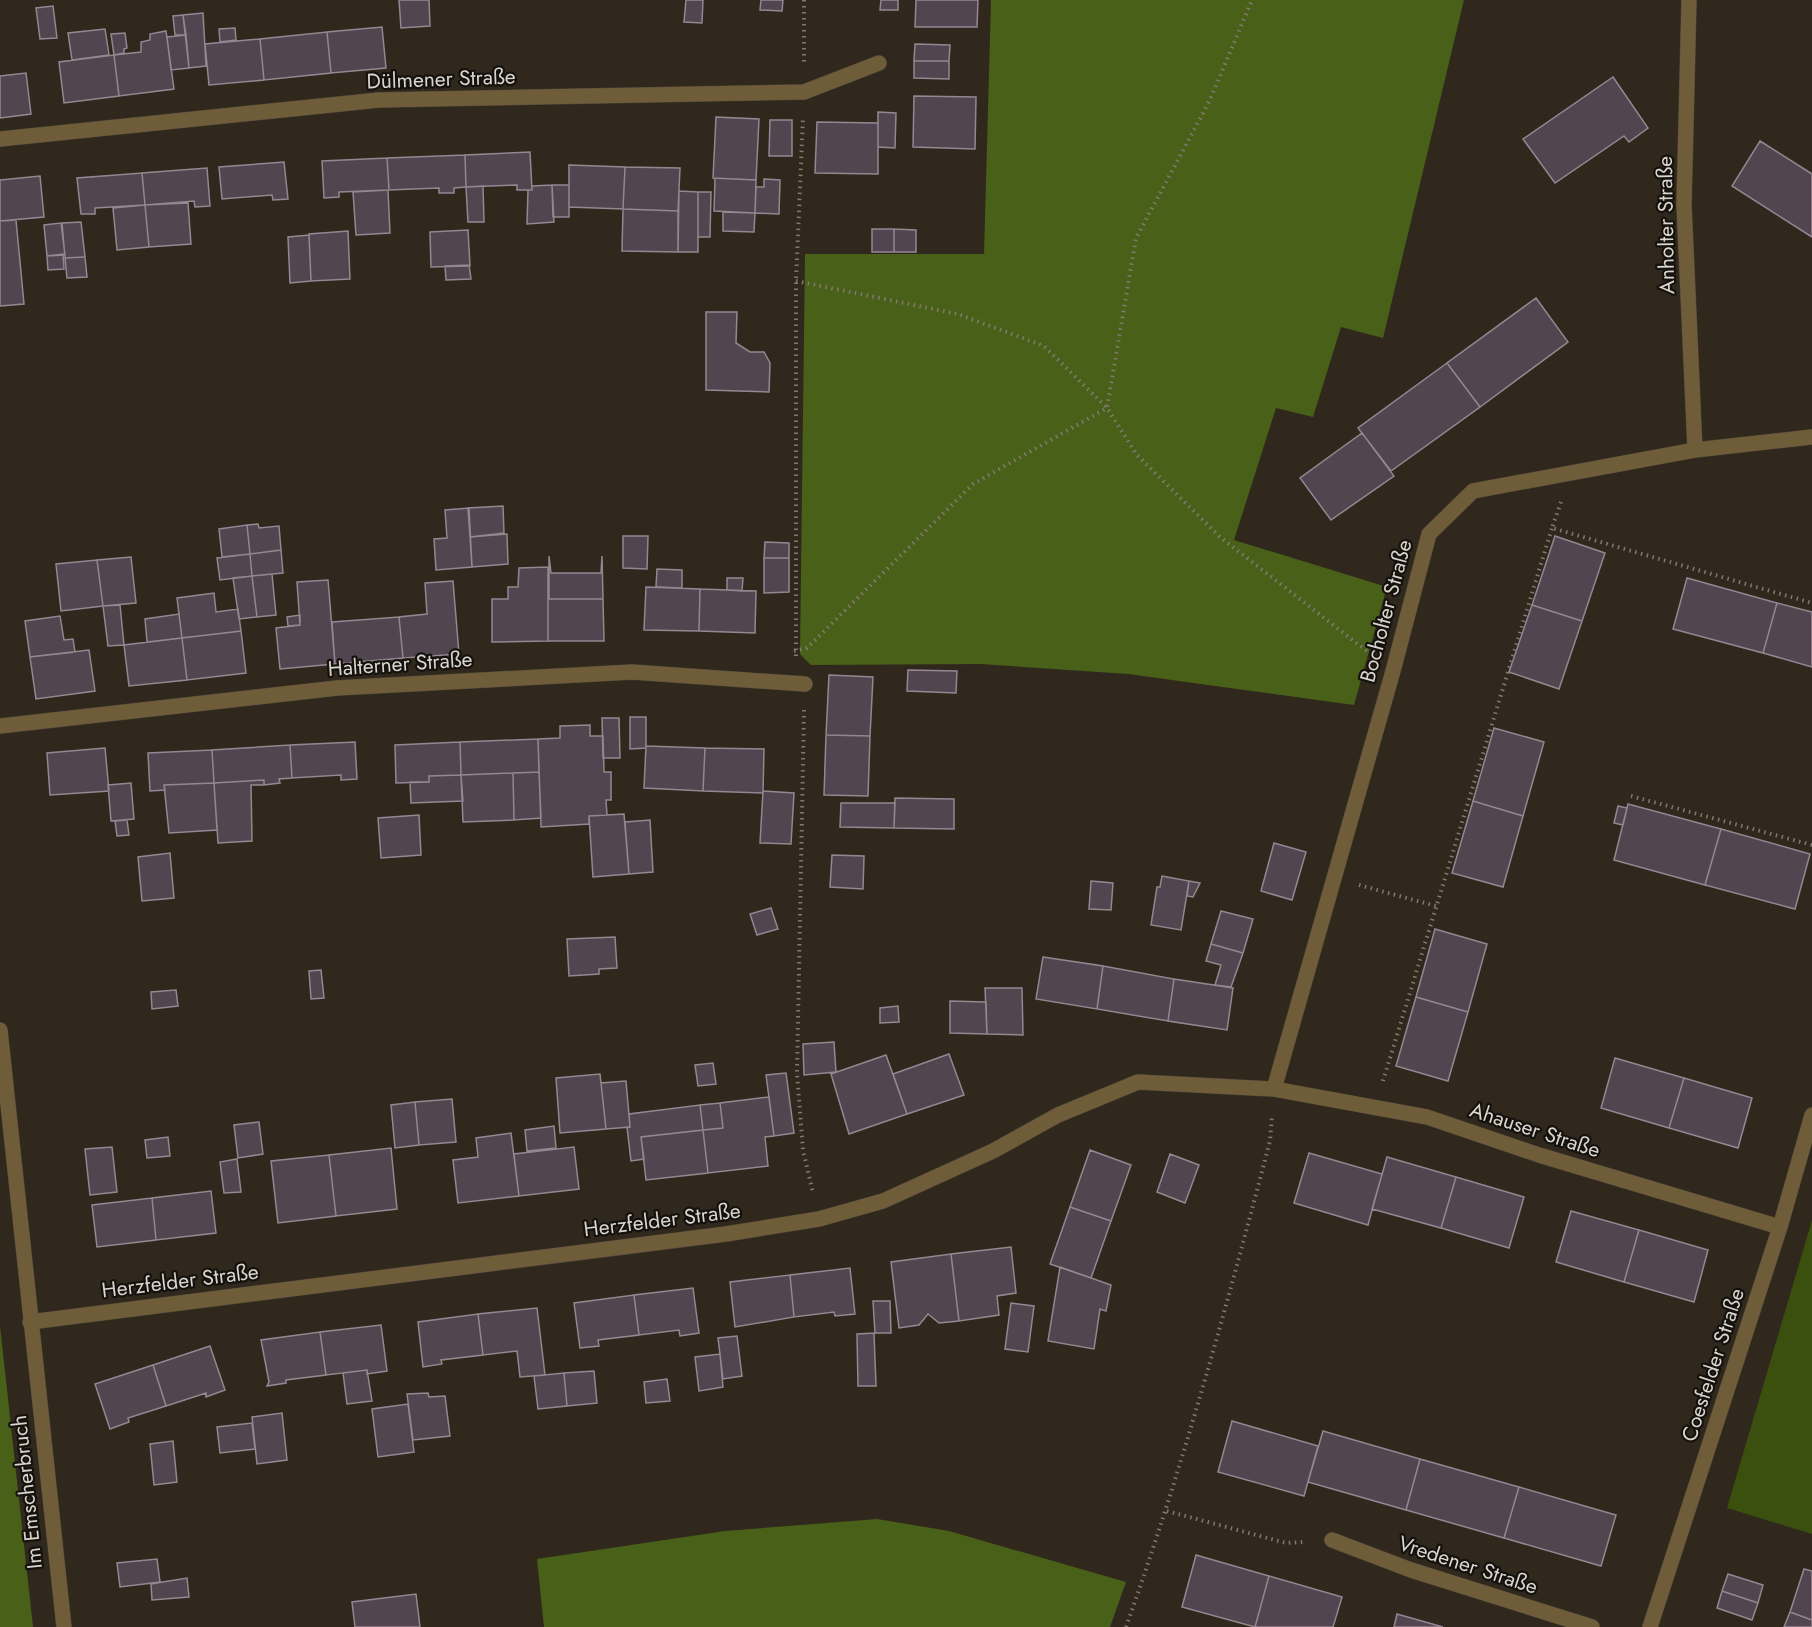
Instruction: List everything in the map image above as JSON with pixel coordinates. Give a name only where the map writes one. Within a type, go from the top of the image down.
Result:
[{"type":"street","name":"Anholter Straße","points":[[1689,0],[1684,205],[1695,450]]},
{"type":"street","name":"Dülmener Straße","points":[[0,139],[379,100],[804,92],[879,63]]},
{"type":"street","name":"Bocholter Straße","points":[[1274,1089],[1393,671],[1429,534],[1473,491],[1695,450],[1812,437]]},
{"type":"street","name":"Halterner Straße","points":[[0,726],[338,688],[632,672],[805,684]]},
{"type":"street","name":"Im Emscherbruch","points":[[0,1029],[64,1627]]},
{"type":"street","name":"Herzfelder Straße","points":[[30,1322],[726,1234],[819,1219],[883,1201],[993,1151],[1058,1115],[1138,1082],[1274,1089]]},
{"type":"street","name":"Ahauser Straße","points":[[1274,1089],[1427,1118],[1539,1155],[1779,1227]]},
{"type":"street","name":"Coesfelder Straße","points":[[1650,1627],[1779,1227],[1812,1115]]},
{"type":"street","name":"Vredener Straße","points":[[1332,1540],[1411,1570],[1592,1627]]},
{"type":"path","points":[[804,0],[804,92],[796,281],[794,651],[805,684],[797,1074],[802,1150],[819,1219]]},
{"type":"path","points":[[1107,408],[1136,238],[1209,102],[1252,0]]},
{"type":"path","points":[[796,281],[958,314],[1044,346],[1107,408],[1137,455],[1220,537],[1393,671]]},
{"type":"path","points":[[794,651],[807,648],[973,484],[1107,408]]},
{"type":"path","points":[[1375,1107],[1551,528],[1571,473]]},
{"type":"path","points":[[1551,528],[1812,603]]},
{"type":"path","points":[[1631,796],[1812,845]]},
{"type":"path","points":[[1334,878],[1436,906]]},
{"type":"path","points":[[1126,1627],[1167,1511],[1224,1315],[1270,1141],[1274,1089]]},
{"type":"path","points":[[1167,1511],[1286,1543],[1332,1540]]},
{"type":"green space","points":[[991,0],[1464,0],[1383,338],[1341,327],[1313,417],[1276,408],[1234,540],[1387,587],[1354,705],[1128,674],[980,664],[811,665],[800,654],[805,254],[984,254]]},
{"type":"green space","points":[[1812,1220],[1812,1534],[1727,1508]]},
{"type":"green space","points":[[0,1326],[33,1627],[0,1627]]},
{"type":"green space","points":[[877,1519],[949,1531],[1126,1582],[1110,1627],[544,1627],[537,1559],[725,1531]]},
{"type":"building","points":[[399,0],[429,0],[430,26],[401,28]]},
{"type":"building","points":[[686,0],[703,0],[702,23],[684,22]]},
{"type":"building","points":[[761,0],[783,0],[782,11],[760,10]]},
{"type":"building","points":[[881,0],[898,0],[898,10],[880,10]]},
{"type":"building","points":[[916,0],[978,0],[977,27],[915,27]]},
{"type":"building","points":[[53,6],[57,38],[40,39],[36,8]]},
{"type":"building","points":[[203,13],[206,66],[189,68],[183,15]]},
{"type":"building","points":[[183,15],[186,35],[175,35],[173,16]]},
{"type":"building","points":[[382,27],[386,68],[331,73],[327,32]]},
{"type":"building","points":[[235,28],[236,40],[220,42],[219,29]]},
{"type":"building","points":[[105,29],[109,55],[72,60],[68,33]]},
{"type":"building","points":[[166,31],[174,89],[119,96],[114,55],[141,52],[141,42],[150,40],[150,34]]},
{"type":"building","points":[[327,32],[331,73],[264,80],[260,39]]},
{"type":"building","points":[[125,33],[127,48],[124,49],[124,53],[114,55],[111,34]]},
{"type":"building","points":[[186,35],[189,68],[171,70],[167,37]]},
{"type":"building","points":[[260,39],[264,80],[209,85],[205,44]]},
{"type":"building","points":[[915,44],[950,45],[949,61],[914,61]]},
{"type":"building","points":[[114,55],[119,96],[64,103],[59,62]]},
{"type":"building","points":[[914,61],[949,61],[949,79],[914,78]]},
{"type":"building","points":[[26,73],[31,114],[0,118],[0,76]]},
{"type":"building","points":[[1613,77],[1648,128],[1629,142],[1624,136],[1555,183],[1523,139]]},
{"type":"building","points":[[914,96],[976,97],[975,149],[913,147]]},
{"type":"building","points":[[878,112],[896,113],[895,148],[878,147]]},
{"type":"building","points":[[716,117],[759,119],[756,180],[713,178]]},
{"type":"building","points":[[770,120],[792,120],[792,156],[769,156]]},
{"type":"building","points":[[817,122],[878,123],[878,174],[815,173]]},
{"type":"building","points":[[1760,141],[1812,174],[1812,237],[1732,186]]},
{"type":"building","points":[[530,152],[532,190],[517,190],[517,185],[466,187],[465,155]]},
{"type":"building","points":[[465,155],[466,187],[454,188],[454,193],[439,193],[439,188],[389,190],[387,158]]},
{"type":"building","points":[[387,158],[389,190],[339,192],[339,197],[324,198],[322,161]]},
{"type":"building","points":[[284,162],[288,199],[273,200],[272,195],[222,199],[219,167]]},
{"type":"building","points":[[569,165],[625,167],[623,209],[569,207]]},
{"type":"building","points":[[625,167],[680,168],[678,211],[623,209]]},
{"type":"building","points":[[207,168],[210,206],[195,207],[194,201],[145,205],[142,173]]},
{"type":"building","points":[[142,173],[145,205],[95,208],[95,214],[81,214],[77,178]]},
{"type":"building","points":[[40,176],[44,217],[0,221],[0,180]]},
{"type":"building","points":[[713,178],[756,180],[755,213],[714,211],[715,179]]},
{"type":"building","points":[[764,179],[780,180],[779,214],[755,213],[756,187],[764,187]]},
{"type":"building","points":[[552,185],[569,185],[569,217],[553,217]]},
{"type":"building","points":[[552,185],[554,222],[527,224],[528,190],[532,190],[532,186]]},
{"type":"building","points":[[483,186],[484,222],[468,222],[466,187]]},
{"type":"building","points":[[388,190],[390,233],[356,235],[353,192]]},
{"type":"building","points":[[679,191],[698,192],[698,252],[678,252]]},
{"type":"building","points":[[698,192],[711,192],[710,237],[698,237]]},
{"type":"building","points":[[188,203],[191,244],[149,247],[145,205]]},
{"type":"building","points":[[145,205],[149,247],[117,250],[113,208]]},
{"type":"building","points":[[623,209],[678,211],[678,252],[622,251]]},
{"type":"building","points":[[723,212],[755,213],[754,232],[723,231]]},
{"type":"building","points":[[16,220],[24,304],[0,306],[0,221]]},
{"type":"building","points":[[81,222],[85,257],[65,258],[62,223]]},
{"type":"building","points":[[61,223],[65,255],[47,256],[44,225]]},
{"type":"building","points":[[872,229],[894,229],[894,252],[872,252]]},
{"type":"building","points":[[894,229],[916,230],[916,252],[894,252]]},
{"type":"building","points":[[468,230],[470,266],[431,267],[430,232]]},
{"type":"building","points":[[348,231],[350,279],[311,281],[309,234]]},
{"type":"building","points":[[309,235],[311,281],[290,283],[288,237]]},
{"type":"building","points":[[63,254],[64,269],[48,270],[47,256]]},
{"type":"building","points":[[85,257],[87,277],[67,278],[65,258]]},
{"type":"building","points":[[469,265],[471,279],[446,280],[445,266]]},
{"type":"building","points":[[1536,298],[1568,342],[1480,407],[1447,363]]},
{"type":"building","points":[[706,312],[737,312],[736,343],[750,352],[764,352],[770,363],[769,392],[706,390]]},
{"type":"building","points":[[1447,363],[1480,407],[1391,471],[1358,428]]},
{"type":"building","points":[[1362,433],[1394,476],[1331,520],[1300,478]]},
{"type":"building","points":[[503,506],[504,533],[470,537],[468,508]]},
{"type":"building","points":[[469,508],[472,567],[436,570],[434,539],[447,538],[445,510]]},
{"type":"building","points":[[258,524],[259,528],[279,526],[281,550],[250,554],[247,525]]},
{"type":"building","points":[[247,525],[250,554],[222,557],[219,529]]},
{"type":"building","points":[[507,534],[508,564],[472,567],[470,537]]},
{"type":"building","points":[[623,536],[648,536],[647,569],[623,568]]},
{"type":"building","points":[[1555,536],[1605,553],[1582,621],[1532,605]]},
{"type":"building","points":[[765,542],[789,543],[789,558],[764,558]]},
{"type":"building","points":[[281,550],[283,573],[252,576],[250,554]]},
{"type":"building","points":[[250,554],[252,576],[220,580],[217,558]]},
{"type":"building","points":[[549,556],[551,573],[601,573],[602,556],[603,599],[549,599]]},
{"type":"building","points":[[131,557],[136,603],[103,606],[97,560]]},
{"type":"building","points":[[764,558],[789,558],[789,592],[764,593]]},
{"type":"building","points":[[97,560],[103,606],[61,611],[56,564]]},
{"type":"building","points":[[548,567],[548,641],[492,642],[492,599],[508,599],[508,587],[518,587],[519,568]]},
{"type":"building","points":[[657,569],[682,570],[682,588],[656,587]]},
{"type":"building","points":[[272,574],[276,615],[257,617],[252,576]]},
{"type":"building","points":[[252,576],[257,617],[239,619],[233,578]]},
{"type":"building","points":[[727,578],[743,578],[742,591],[727,590]]},
{"type":"building","points":[[1687,578],[1777,603],[1763,653],[1673,629]]},
{"type":"building","points":[[328,580],[335,664],[280,669],[276,628],[300,625],[297,582]]},
{"type":"building","points":[[453,581],[459,654],[403,658],[399,617],[427,614],[425,583]]},
{"type":"building","points":[[646,587],[700,589],[699,631],[644,630]]},
{"type":"building","points":[[700,589],[756,591],[755,633],[699,631]]},
{"type":"building","points":[[214,593],[216,612],[238,609],[241,631],[182,638],[177,598]]},
{"type":"building","points":[[548,599],[603,599],[604,641],[548,641]]},
{"type":"building","points":[[1777,603],[1812,612],[1812,667],[1763,653]]},
{"type":"building","points":[[120,605],[124,645],[108,646],[103,606]]},
{"type":"building","points":[[1532,605],[1582,621],[1559,689],[1509,672]]},
{"type":"building","points":[[179,614],[182,638],[147,642],[145,619]]},
{"type":"building","points":[[300,615],[300,625],[288,626],[287,617]]},
{"type":"building","points":[[60,616],[64,640],[73,639],[75,652],[30,657],[25,621]]},
{"type":"building","points":[[399,617],[403,658],[335,664],[332,622]]},
{"type":"building","points":[[241,631],[246,673],[187,680],[182,638]]},
{"type":"building","points":[[182,638],[187,680],[129,686],[124,645]]},
{"type":"building","points":[[89,650],[95,691],[36,699],[30,657]]},
{"type":"building","points":[[908,670],[957,671],[956,693],[907,691]]},
{"type":"building","points":[[829,675],[873,677],[870,736],[826,735]]},
{"type":"building","points":[[630,717],[646,717],[646,748],[630,749]]},
{"type":"building","points":[[602,718],[619,718],[620,758],[603,758]]},
{"type":"building","points":[[590,725],[590,736],[603,736],[604,772],[611,772],[611,800],[606,800],[607,815],[589,816],[589,824],[541,827],[538,739],[560,738],[560,726]]},
{"type":"building","points":[[1494,728],[1544,742],[1523,816],[1473,801]]},
{"type":"building","points":[[826,735],[870,736],[868,796],[824,795]]},
{"type":"building","points":[[538,739],[539,772],[461,775],[460,742]]},
{"type":"building","points":[[355,742],[357,779],[341,780],[341,775],[292,778],[290,745]]},
{"type":"building","points":[[460,742],[461,775],[429,776],[429,782],[396,783],[395,745]]},
{"type":"building","points":[[290,745],[292,778],[279,779],[280,783],[264,785],[264,780],[214,783],[212,750]]},
{"type":"building","points":[[646,746],[705,748],[703,791],[644,788]]},
{"type":"building","points":[[105,748],[109,791],[50,795],[47,753]]},
{"type":"building","points":[[705,748],[764,749],[763,793],[703,791]]},
{"type":"building","points":[[212,750],[214,783],[164,785],[165,790],[150,791],[148,753]]},
{"type":"building","points":[[539,772],[541,818],[514,820],[513,773]]},
{"type":"building","points":[[513,773],[514,820],[463,822],[461,775]]},
{"type":"building","points":[[461,775],[463,801],[411,803],[410,782],[429,782],[429,776]]},
{"type":"building","points":[[264,780],[264,785],[251,785],[252,841],[218,843],[214,783]]},
{"type":"building","points":[[131,783],[134,819],[111,821],[108,785]]},
{"type":"building","points":[[214,783],[217,830],[169,833],[164,785]]},
{"type":"building","points":[[763,791],[794,793],[791,844],[760,843]]},
{"type":"building","points":[[895,798],[954,799],[954,829],[894,828]]},
{"type":"building","points":[[1473,801],[1523,816],[1503,887],[1452,873]]},
{"type":"building","points":[[841,803],[895,803],[894,828],[840,827]]},
{"type":"building","points":[[1628,804],[1721,829],[1705,885],[1614,860]]},
{"type":"building","points":[[1618,806],[1627,808],[1623,825],[1614,823]]},
{"type":"building","points":[[624,814],[629,874],[593,877],[589,816]]},
{"type":"building","points":[[419,815],[421,855],[381,858],[378,818]]},
{"type":"building","points":[[127,820],[129,835],[117,836],[115,821]]},
{"type":"building","points":[[650,820],[653,872],[629,874],[625,822]]},
{"type":"building","points":[[1721,829],[1810,854],[1795,909],[1705,885]]},
{"type":"building","points":[[1274,843],[1306,852],[1292,900],[1261,891]]},
{"type":"building","points":[[170,853],[174,898],[142,901],[138,857]]},
{"type":"building","points":[[832,855],[864,856],[863,889],[830,887]]},
{"type":"building","points":[[1162,876],[1189,881],[1181,930],[1151,925],[1157,887],[1160,887]]},
{"type":"building","points":[[1091,881],[1113,883],[1111,910],[1089,909]]},
{"type":"building","points":[[1189,881],[1200,883],[1193,897],[1187,896]]},
{"type":"building","points":[[771,908],[778,929],[757,935],[750,914]]},
{"type":"building","points":[[1221,911],[1253,919],[1243,953],[1211,944]]},
{"type":"building","points":[[1435,929],[1487,944],[1468,1012],[1416,997]]},
{"type":"building","points":[[615,937],[617,968],[599,969],[599,974],[569,976],[567,939]]},
{"type":"building","points":[[1211,944],[1243,953],[1231,987],[1215,985],[1221,965],[1206,961]]},
{"type":"building","points":[[1043,957],[1103,966],[1097,1009],[1036,999]]},
{"type":"building","points":[[1103,966],[1174,979],[1168,1021],[1097,1009]]},
{"type":"building","points":[[321,970],[324,998],[311,999],[309,971]]},
{"type":"building","points":[[1174,979],[1233,988],[1227,1030],[1168,1021]]},
{"type":"building","points":[[985,988],[1022,988],[1023,1035],[987,1034]]},
{"type":"building","points":[[176,990],[178,1006],[152,1009],[151,992]]},
{"type":"building","points":[[1416,997],[1468,1012],[1448,1081],[1396,1066]]},
{"type":"building","points":[[950,1001],[986,1002],[987,1034],[950,1033]]},
{"type":"building","points":[[898,1006],[899,1022],[880,1023],[880,1008]]},
{"type":"building","points":[[834,1042],[836,1072],[804,1075],[803,1044]]},
{"type":"building","points":[[949,1054],[964,1095],[907,1114],[893,1074]]},
{"type":"building","points":[[886,1055],[907,1114],[849,1134],[831,1074]]},
{"type":"building","points":[[1615,1058],[1684,1078],[1669,1128],[1601,1108]]},
{"type":"building","points":[[713,1063],[716,1084],[698,1086],[695,1065]]},
{"type":"building","points":[[786,1073],[794,1133],[774,1136],[766,1075]]},
{"type":"building","points":[[600,1074],[606,1129],[560,1133],[556,1078]]},
{"type":"building","points":[[1684,1078],[1752,1098],[1738,1148],[1669,1128]]},
{"type":"building","points":[[626,1081],[630,1127],[606,1129],[601,1083]]},
{"type":"building","points":[[769,1097],[774,1136],[765,1137],[768,1166],[708,1173],[703,1130],[723,1128],[720,1103]]},
{"type":"building","points":[[452,1099],[456,1142],[419,1145],[415,1102]]},
{"type":"building","points":[[415,1102],[419,1145],[395,1148],[391,1105]]},
{"type":"building","points":[[720,1103],[723,1128],[703,1130],[700,1105]]},
{"type":"building","points":[[700,1105],[703,1130],[641,1137],[644,1159],[631,1161],[627,1127],[630,1127],[629,1114]]},
{"type":"building","points":[[259,1122],[263,1154],[238,1158],[234,1125]]},
{"type":"building","points":[[554,1126],[556,1148],[527,1151],[525,1130]]},
{"type":"building","points":[[703,1130],[708,1173],[646,1180],[641,1137]]},
{"type":"building","points":[[511,1133],[519,1196],[458,1203],[453,1160],[478,1157],[476,1138]]},
{"type":"building","points":[[168,1137],[170,1156],[147,1158],[145,1140]]},
{"type":"building","points":[[112,1147],[117,1192],[90,1195],[85,1149]]},
{"type":"building","points":[[574,1147],[579,1189],[519,1196],[514,1154]]},
{"type":"building","points":[[391,1148],[397,1209],[336,1216],[329,1155]]},
{"type":"building","points":[[1090,1150],[1131,1165],[1111,1221],[1070,1207]]},
{"type":"building","points":[[1309,1153],[1382,1174],[1368,1225],[1294,1203]]},
{"type":"building","points":[[1170,1154],[1199,1165],[1185,1203],[1157,1192]]},
{"type":"building","points":[[329,1155],[336,1216],[278,1223],[271,1161]]},
{"type":"building","points":[[1387,1157],[1456,1177],[1441,1228],[1372,1209]]},
{"type":"building","points":[[237,1159],[241,1192],[224,1193],[220,1162]]},
{"type":"building","points":[[1456,1177],[1524,1197],[1509,1248],[1441,1228]]},
{"type":"building","points":[[211,1191],[216,1233],[156,1240],[152,1198]]},
{"type":"building","points":[[152,1198],[156,1240],[97,1247],[92,1205]]},
{"type":"building","points":[[1070,1207],[1111,1221],[1091,1278],[1050,1264]]},
{"type":"building","points":[[1571,1211],[1639,1230],[1624,1282],[1556,1262]]},
{"type":"building","points":[[1639,1230],[1708,1250],[1694,1302],[1624,1282]]},
{"type":"building","points":[[1011,1247],[1016,1293],[997,1296],[999,1315],[959,1321],[951,1254]]},
{"type":"building","points":[[951,1254],[959,1321],[939,1323],[928,1314],[919,1325],[899,1328],[891,1262]]},
{"type":"building","points":[[1060,1267],[1111,1285],[1106,1311],[1100,1309],[1094,1349],[1048,1341]]},
{"type":"building","points":[[850,1268],[855,1314],[835,1316],[834,1312],[794,1317],[790,1275]]},
{"type":"building","points":[[790,1275],[794,1317],[735,1327],[730,1282]]},
{"type":"building","points":[[693,1288],[699,1333],[680,1336],[679,1330],[639,1335],[634,1295]]},
{"type":"building","points":[[634,1295],[639,1335],[598,1340],[599,1346],[580,1348],[574,1303]]},
{"type":"building","points":[[873,1301],[890,1301],[891,1333],[875,1333]]},
{"type":"building","points":[[1011,1303],[1034,1306],[1028,1352],[1005,1349]]},
{"type":"building","points":[[537,1308],[545,1375],[520,1377],[517,1351],[483,1355],[478,1314]]},
{"type":"building","points":[[478,1314],[483,1355],[441,1360],[442,1364],[423,1367],[418,1322]]},
{"type":"building","points":[[381,1325],[387,1371],[367,1374],[367,1370],[326,1375],[320,1332]]},
{"type":"building","points":[[320,1332],[326,1375],[286,1380],[286,1383],[267,1386],[269,1382],[261,1340]]},
{"type":"building","points":[[874,1333],[876,1386],[858,1386],[857,1334]]},
{"type":"building","points":[[737,1336],[742,1376],[723,1379],[718,1338]]},
{"type":"building","points":[[210,1346],[225,1390],[206,1397],[206,1393],[166,1406],[153,1365]]},
{"type":"building","points":[[720,1354],[723,1387],[699,1391],[695,1357]]},
{"type":"building","points":[[153,1365],[166,1406],[128,1418],[129,1422],[110,1429],[95,1384]]},
{"type":"building","points":[[367,1370],[372,1401],[347,1404],[343,1373]]},
{"type":"building","points":[[594,1371],[597,1403],[567,1406],[564,1373]]},
{"type":"building","points":[[564,1373],[567,1406],[538,1409],[534,1376]]},
{"type":"building","points":[[667,1379],[670,1401],[646,1403],[644,1382]]},
{"type":"building","points":[[428,1393],[429,1397],[445,1396],[450,1436],[413,1440],[407,1394]]},
{"type":"building","points":[[408,1404],[414,1452],[378,1457],[372,1409]]},
{"type":"building","points":[[282,1413],[287,1460],[257,1464],[252,1417]]},
{"type":"building","points":[[1232,1421],[1318,1446],[1304,1496],[1218,1472]]},
{"type":"building","points":[[252,1423],[255,1449],[220,1453],[217,1427]]},
{"type":"building","points":[[1323,1431],[1420,1459],[1406,1510],[1308,1482]]},
{"type":"building","points":[[173,1441],[177,1482],[154,1485],[150,1444]]},
{"type":"building","points":[[1420,1459],[1519,1487],[1504,1538],[1406,1510]]},
{"type":"building","points":[[1519,1487],[1616,1515],[1601,1566],[1504,1538]]},
{"type":"building","points":[[1196,1555],[1269,1576],[1255,1627],[1182,1607]]},
{"type":"building","points":[[157,1559],[160,1582],[120,1587],[117,1563]]},
{"type":"building","points":[[1804,1569],[1812,1571],[1812,1620],[1790,1612]]},
{"type":"building","points":[[1728,1574],[1763,1585],[1758,1603],[1722,1591]]},
{"type":"building","points":[[1269,1576],[1342,1597],[1333,1627],[1255,1627]]},
{"type":"building","points":[[187,1578],[189,1597],[152,1600],[151,1584]]},
{"type":"building","points":[[1722,1591],[1758,1603],[1752,1620],[1717,1608]]},
{"type":"building","points":[[416,1594],[420,1627],[355,1627],[352,1602]]},
{"type":"building","points":[[1790,1612],[1812,1620],[1812,1627],[1784,1627]]},
{"type":"building","points":[[1397,1614],[1443,1627],[1394,1627]]}]
